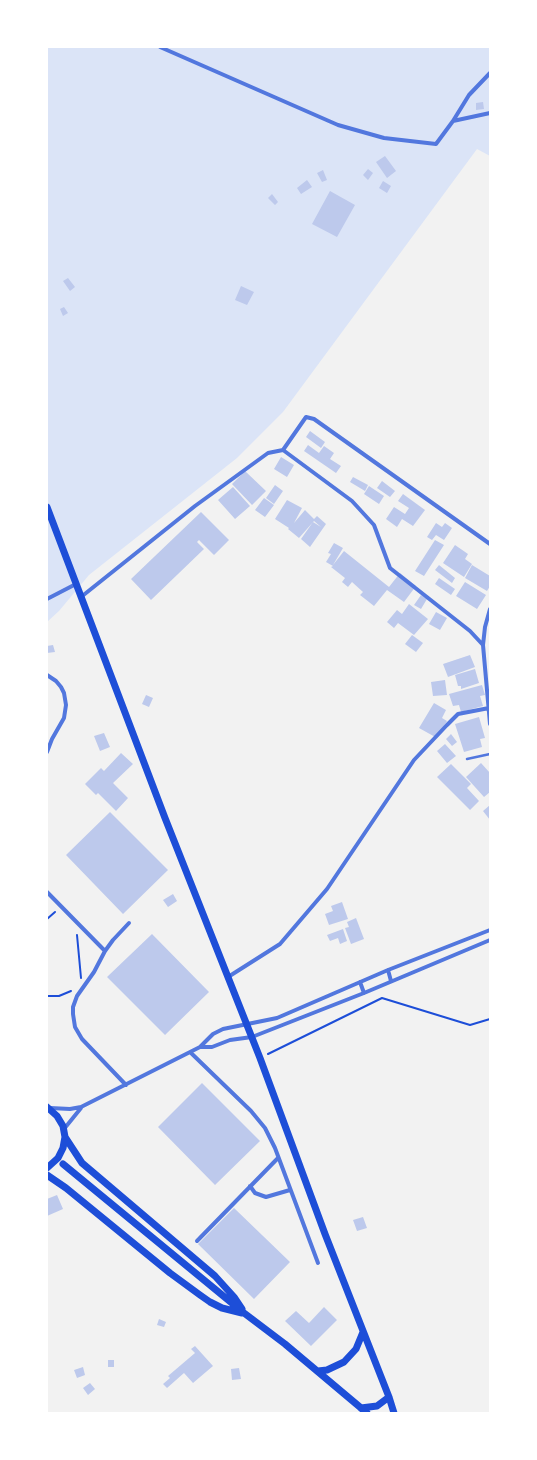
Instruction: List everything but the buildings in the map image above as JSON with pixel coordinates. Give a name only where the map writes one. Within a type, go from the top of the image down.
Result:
[{"type":"main road","points":[[47,507],[165,818],[260,1058],[325,1234],[394,1413]]},
{"type":"main road","points":[[48,1108],[57,1116],[64,1134],[82,1163],[215,1276],[234,1297],[244,1313]]},
{"type":"main road","points":[[47,1168],[58,1158],[63,1148],[64,1134]]},
{"type":"main road","points":[[63,1164],[244,1313],[318,1371],[364,1411],[377,1406],[389,1397]]},
{"type":"main road","points":[[47,1175],[72,1193],[170,1273],[200,1295],[222,1308],[244,1313]]},
{"type":"main road","points":[[318,1371],[336,1366],[347,1359],[356,1349],[363,1332]]},
{"type":"street","points":[[160,47],[338,125],[384,138],[436,144],[453,121],[469,95],[490,73]]},
{"type":"street","points":[[453,121],[490,113]]},
{"type":"street","points":[[81,597],[195,506],[268,453],[283,450],[306,418],[314,419],[490,544]]},
{"type":"street","points":[[283,450],[352,501],[374,525],[390,568],[470,631],[483,645]]},
{"type":"street","points":[[47,599],[76,584]]},
{"type":"street","points":[[490,609],[485,627],[483,645],[488,680],[490,724]]},
{"type":"street","points":[[47,675],[56,682],[64,693],[66,705],[64,718],[52,739],[47,752]]},
{"type":"street","points":[[228,977],[280,944],[327,889],[414,760],[447,725],[458,714],[489,708]]},
{"type":"street","points":[[47,892],[105,950]]},
{"type":"street","points":[[126,1085],[82,1039],[76,1027],[73,1007],[77,996],[94,972],[105,950],[129,923]]},
{"type":"street","points":[[48,1108],[65,1110],[81,1107],[200,1047],[208,1038],[218,1031],[231,1026],[267,1021],[277,1018],[388,970],[490,930]]},
{"type":"street","points":[[200,1047],[212,1047],[230,1040],[252,1038],[490,940]]},
{"type":"street","points":[[388,970],[391,981]]},
{"type":"street","points":[[360,982],[364,992]]},
{"type":"street","points":[[190,1052],[258,1119],[270,1138],[318,1263]]},
{"type":"street","points":[[64,1134],[81,1107]]},
{"type":"street","points":[[197,1241],[278,1158]]},
{"type":"street","points":[[250,1186],[255,1193],[266,1197],[290,1190]]},
{"type":"lane","points":[[467,759],[490,754]]},
{"type":"path","points":[[47,919],[61,906]]},
{"type":"path","points":[[76,921],[82,989]]},
{"type":"path","points":[[78,982],[81,978]]},
{"type":"path","points":[[47,996],[68,993],[74,986]]},
{"type":"path","points":[[260,1058],[382,998],[470,1025],[490,1019]]},
{"type":"shaded area","points":[[47,47],[490,47],[490,156],[477,149],[283,412],[237,458],[89,575],[59,611],[47,622]]}]
